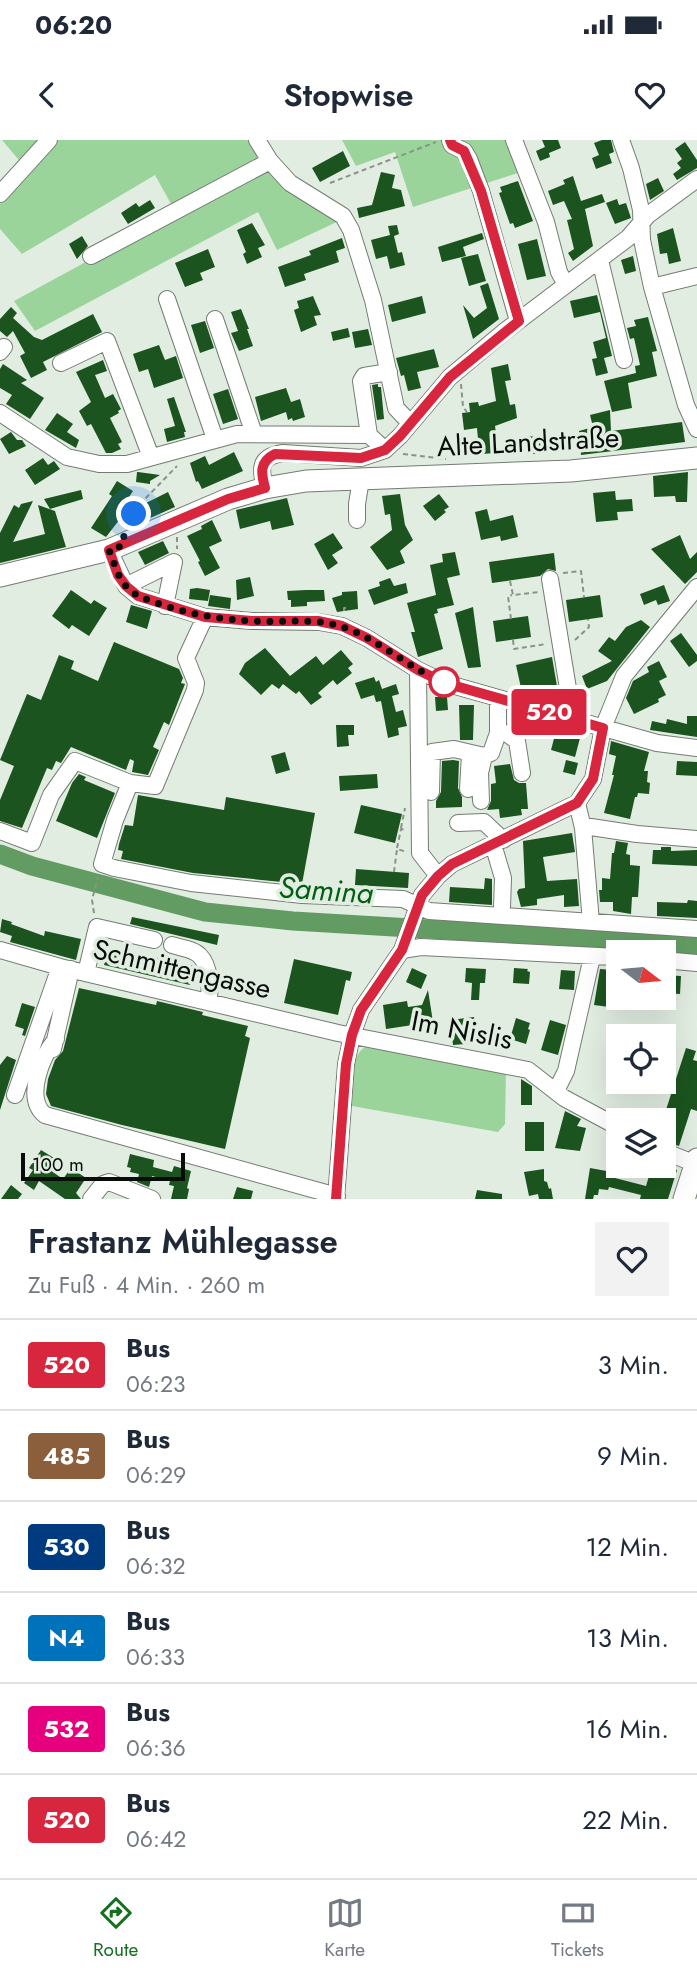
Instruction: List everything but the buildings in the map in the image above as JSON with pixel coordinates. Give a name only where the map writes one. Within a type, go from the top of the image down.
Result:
[{"type":"main road","name":"Alte Landstraße","points":[[0,576],[116,548],[228,499],[265,488],[306,481],[570,471],[697,458]]},
{"type":"main road","points":[[684,1199],[696,1161]]},
{"type":"street","points":[[5,188],[49,140]]},
{"type":"street","points":[[257,140],[270,161],[290,183],[343,216],[351,230],[373,300],[396,408],[410,423]]},
{"type":"street","points":[[450,140],[452,145],[464,151],[481,191],[519,321]]},
{"type":"street","points":[[514,140],[546,222],[559,272],[566,285]]},
{"type":"street","points":[[621,140],[631,167],[641,210],[640,224],[652,287],[682,393],[697,429]]},
{"type":"street","points":[[91,256],[270,161]]},
{"type":"street","points":[[265,488],[262,466],[275,454],[361,458],[392,452],[410,423],[450,377],[628,238],[640,224],[697,179]]},
{"type":"street","points":[[600,260],[624,360]]},
{"type":"street","points":[[652,287],[697,276]]},
{"type":"street","points":[[167,299],[215,439]]},
{"type":"street","points":[[215,319],[254,434]]},
{"type":"street","points":[[61,363],[107,341],[151,457]]},
{"type":"street","points":[[369,435],[361,381],[364,376],[389,372]]},
{"type":"street","points":[[0,413],[67,457],[83,462],[127,464],[237,434],[369,435],[392,452]]},
{"type":"street","points":[[357,520],[361,479]]},
{"type":"street","points":[[116,548],[126,586],[138,596],[165,606],[205,617],[330,623],[367,638],[418,670],[445,683],[504,697],[657,743],[697,748]]},
{"type":"street","points":[[126,586],[174,562]]},
{"type":"street","points":[[165,606],[174,562]]},
{"type":"street","points":[[551,584],[573,719]]},
{"type":"street","points":[[73,970],[54,1046],[46,1052],[34,1094],[45,1115],[336,1198],[346,1064],[352,1035],[361,1010],[404,946],[422,895],[452,864],[577,803],[593,779],[603,728],[624,676],[697,587]]},
{"type":"street","points":[[0,831],[32,843],[51,795],[73,762],[78,761],[130,783],[152,786],[157,783],[195,690],[196,682],[186,658],[205,617]]},
{"type":"street","points":[[418,670],[420,853],[438,876]]},
{"type":"street","points":[[431,792],[432,752],[454,749],[477,755],[491,753],[498,733],[504,697]]},
{"type":"street","points":[[498,733],[506,733],[517,741],[522,773]]},
{"type":"street","points":[[468,789],[477,755]]},
{"type":"street","points":[[477,755],[481,801]]},
{"type":"street","points":[[130,783],[115,820],[101,868],[114,868],[191,883],[302,895],[403,899],[416,910],[697,929]]},
{"type":"street","points":[[577,803],[583,828],[591,922]]},
{"type":"street","points":[[458,823],[484,822],[498,842],[503,878],[502,907]]},
{"type":"street","points":[[583,828],[697,839]]},
{"type":"street","points":[[15,1095],[73,970],[97,927],[154,940]]},
{"type":"street","points":[[172,946],[201,956],[209,979],[208,1002]]},
{"type":"street","points":[[404,946],[606,957]]},
{"type":"street","name":"Schmittengasse","points":[[0,950],[73,970],[352,1035]]},
{"type":"street","points":[[556,1091],[566,1071],[592,957]]},
{"type":"street","points":[[676,961],[697,963]]},
{"type":"street","name":"Im Nislis","points":[[352,1035],[528,1070],[556,1091],[606,1120]]},
{"type":"street","points":[[676,1155],[696,1161]]},
{"type":"street","points":[[91,1199],[103,1184],[109,1182],[152,1199]]},
{"type":"path","points":[[330,183],[440,140]]},
{"type":"path","points":[[461,383],[463,407],[467,412]]},
{"type":"path","points":[[116,548],[126,525],[142,502],[176,467],[181,448]]},
{"type":"path","points":[[392,452],[455,461]]},
{"type":"path","points":[[174,562],[178,546],[176,522]]},
{"type":"path","points":[[512,619],[508,596],[551,584],[560,574],[581,571],[584,597]]},
{"type":"path","points":[[510,581],[513,595]]},
{"type":"path","points":[[341,614],[344,608],[348,608]]},
{"type":"path","points":[[513,640],[514,649],[562,646],[589,627],[588,619]]},
{"type":"path","points":[[394,872],[405,808]]},
{"type":"path","points":[[401,829],[415,832]]},
{"type":"path","points":[[397,849],[415,853]]},
{"type":"path","points":[[92,900],[101,868]]},
{"type":"green space","points":[[2,140],[256,140],[341,220],[277,250],[258,212],[35,331],[14,301],[176,213],[155,175],[22,254],[0,229],[0,204],[29,172]]},
{"type":"green space","points":[[342,140],[508,140],[518,173],[413,207],[395,152],[356,166]]},
{"type":"green space","points":[[367,1046],[506,1069],[505,1124],[498,1132],[352,1106],[354,1064],[361,1050]]},
{"type":"waterway","name":"Samina","points":[[0,854],[32,866],[205,912],[293,921],[697,945]]},
{"type":"bus line","name":"520","points":[[336,1199],[346,1064],[352,1035],[361,1010],[406,942],[422,895],[452,864],[577,803],[593,779],[603,728],[445,683],[342,626],[318,621],[252,621],[205,617],[165,606],[138,596],[126,586],[118,575],[109,550],[228,499],[265,488],[262,466],[275,454],[361,458],[385,450],[450,377],[519,321],[469,159],[464,151],[452,145],[450,140]]},
{"type":"route","points":[[134,514],[126,525],[122,546],[109,550],[118,575],[138,596],[205,617],[252,621],[318,621],[342,626],[444,682]]}]
